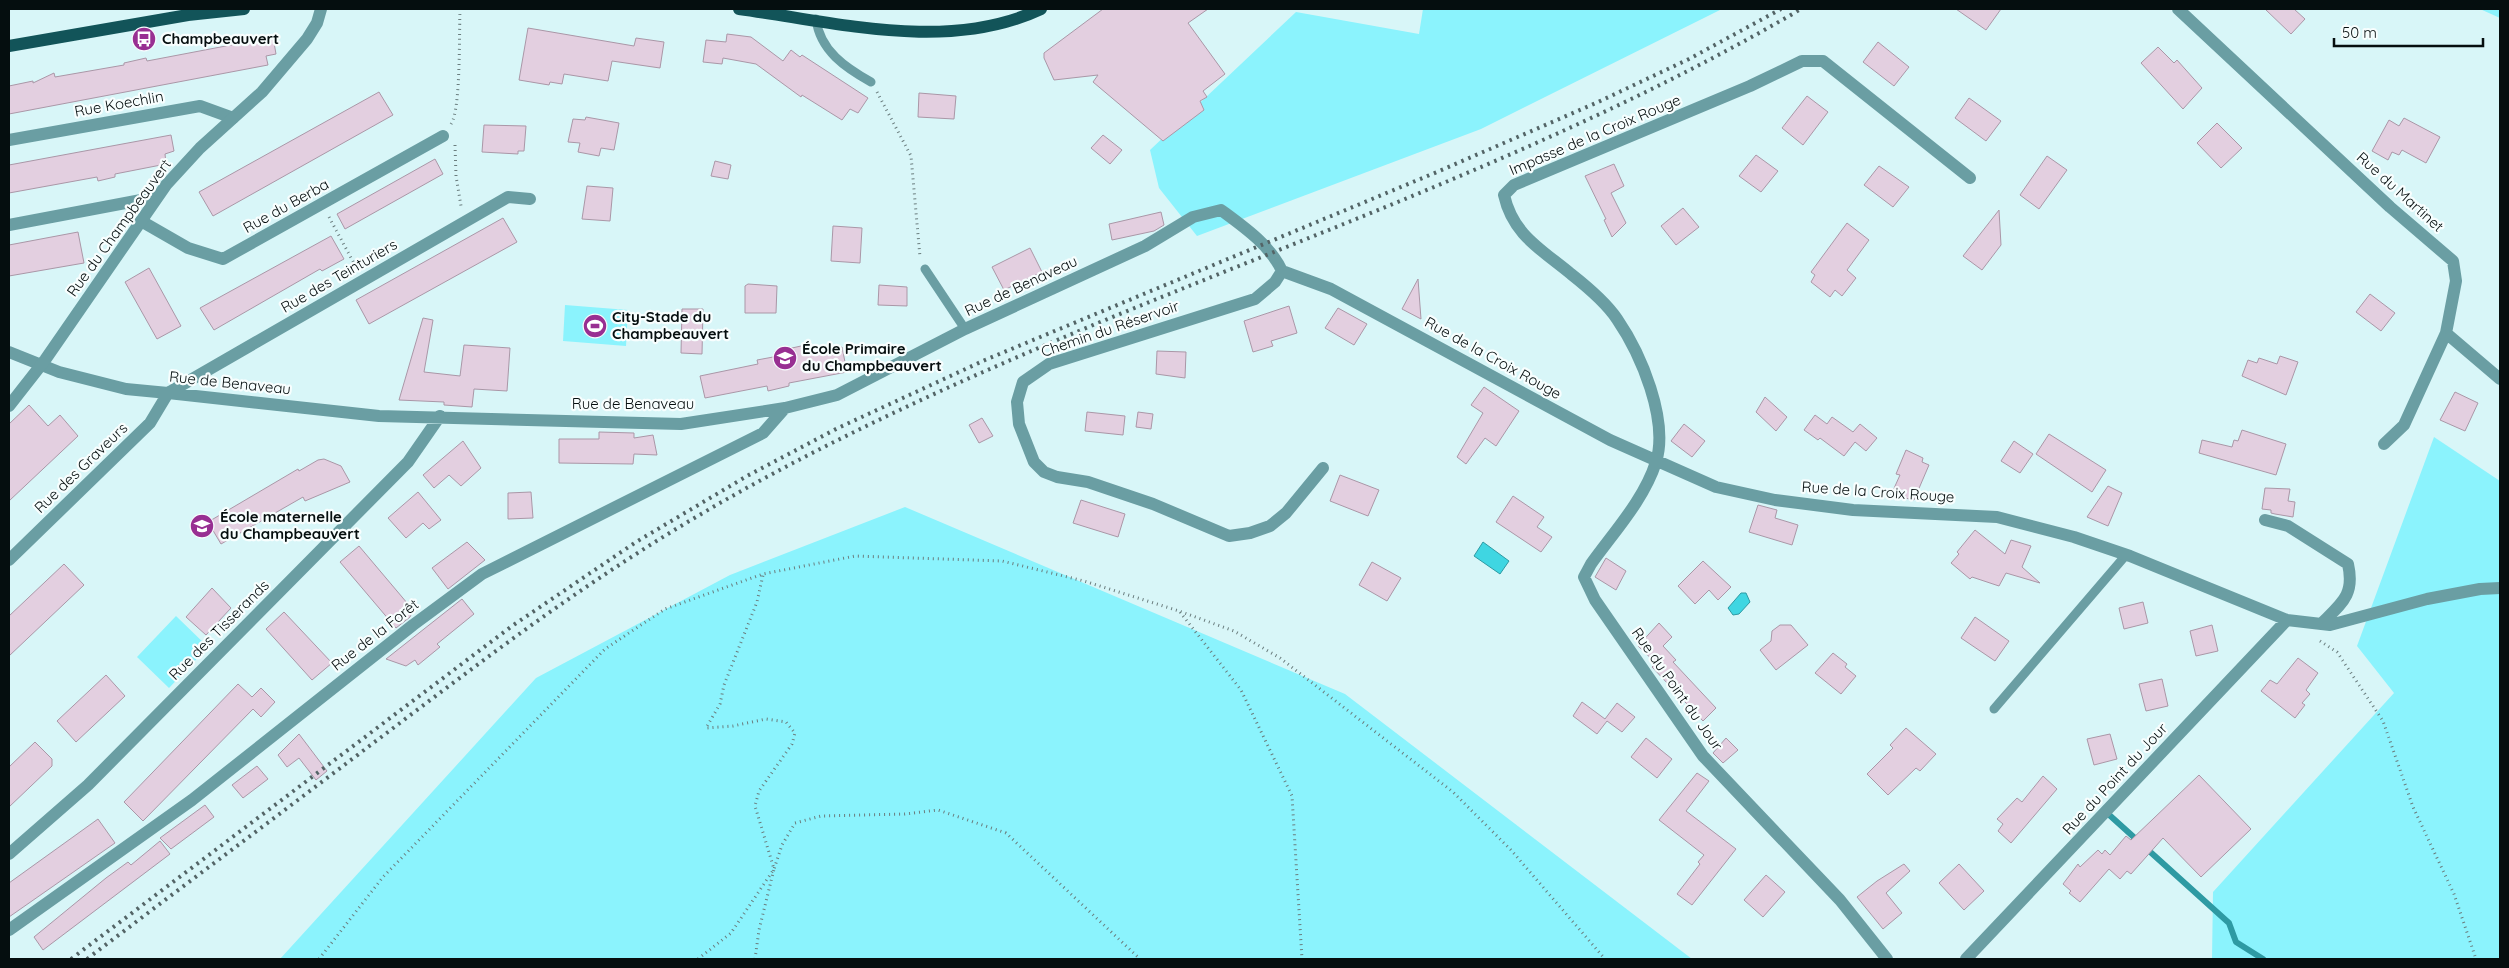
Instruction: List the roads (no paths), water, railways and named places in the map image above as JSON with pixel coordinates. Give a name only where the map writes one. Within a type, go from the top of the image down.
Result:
[{"type":"main road","points":[[9,46],[171,18],[244,9]]},
{"type":"main road","points":[[739,9],[893,30],[969,30],[1020,17],[1041,9]]},
{"type":"street","name":"Rue du Champbeauvert","points":[[9,406],[41,365],[157,198],[200,148],[262,92],[307,39],[317,23],[321,9]]},
{"type":"street","name":"Rue du Martinet","points":[[2178,9],[2390,207],[2453,261],[2456,281],[2446,332],[2404,425],[2384,444]]},
{"type":"street","name":"Impasse de la Croix Rouge","points":[[1656,460],[1658,421],[1644,366],[1616,318],[1573,275],[1522,234],[1508,211],[1504,195],[1514,185],[1750,86],[1802,61],[1823,61],[1970,178]]},
{"type":"street","name":"Rue Koechlin","points":[[9,140],[200,106],[233,118]]},
{"type":"street","name":"Rue du Berba","points":[[141,221],[188,248],[223,259],[449,137]]},
{"type":"street","name":"Rue des Teinturiers","points":[[168,393],[508,197],[530,199]]},
{"type":"street","points":[[9,225],[157,198]]},
{"type":"street","name":"Rue de Benaveau","points":[[9,352],[41,365],[126,388],[379,416],[440,416],[681,424],[785,408],[837,395],[965,329],[1145,246],[1193,217],[1221,210],[1253,234],[1279,264],[1282,271]]},
{"type":"street","name":"Rue de la Croix Rouge","points":[[1282,271],[1332,289],[1610,440],[1716,487],[1775,500],[1853,510],[1997,517],[2074,537],[2126,555],[2287,620],[2330,625],[2427,599],[2480,589],[2500,588]]},
{"type":"street","name":"Chemin du Réservoir","points":[[1282,271],[1275,282],[1256,299],[1049,364],[1023,382],[1017,402],[1019,424],[1034,462],[1044,472],[1057,477],[1088,482],[1153,504],[1229,536],[1250,533],[1270,526],[1286,513],[1323,468]]},
{"type":"street","points":[[2446,332],[2500,379]]},
{"type":"street","name":"Rue des Graveurs","points":[[9,560],[150,423],[168,393]]},
{"type":"street","name":"Rue de la Forêt","points":[[9,930],[192,800],[413,625],[482,574],[763,433],[785,408]]},
{"type":"street","name":"Rue des Tisserands","points":[[9,854],[88,785],[408,462],[440,416]]},
{"type":"street","name":"Rue du Point du Jour","points":[[1656,460],[1646,486],[1591,564],[1584,577],[1595,600],[1703,756],[1840,900],[1886,959]]},
{"type":"street","points":[[2265,520],[2288,526],[2348,564],[2352,582],[2345,600],[2321,624]]},
{"type":"street","name":"Rue du Point du Jour","points":[[1966,959],[2287,620]]},
{"type":"lane","points":[[816,20],[817,27],[828,50],[848,69],[871,82]]},
{"type":"lane","points":[[925,269],[965,329]]},
{"type":"lane","points":[[1994,709],[2126,555]]},
{"type":"waterway","points":[[2106,812],[2229,923],[2236,942],[2263,959]]},
{"type":"railway","points":[[71,959],[512,626],[636,542],[747,476],[838,428],[985,360],[1437,172],[1596,103],[1689,59],[1781,9]]},
{"type":"railway","points":[[87,959],[458,679],[545,616],[662,538],[752,485],[844,437],[963,381],[1083,329],[1327,231],[1568,129],[1686,72],[1801,9]]},
{"type":"place","name":"Champbeauvert","points":[[144,39]]},
{"type":"place","name":"City-Stade du Champbeauvert","points":[[595,326]]},
{"type":"place","name":"École Primaire du Champbeauvert","points":[[785,358]]},
{"type":"place","name":"École maternelle du Champbeauvert","points":[[202,526]]}]
